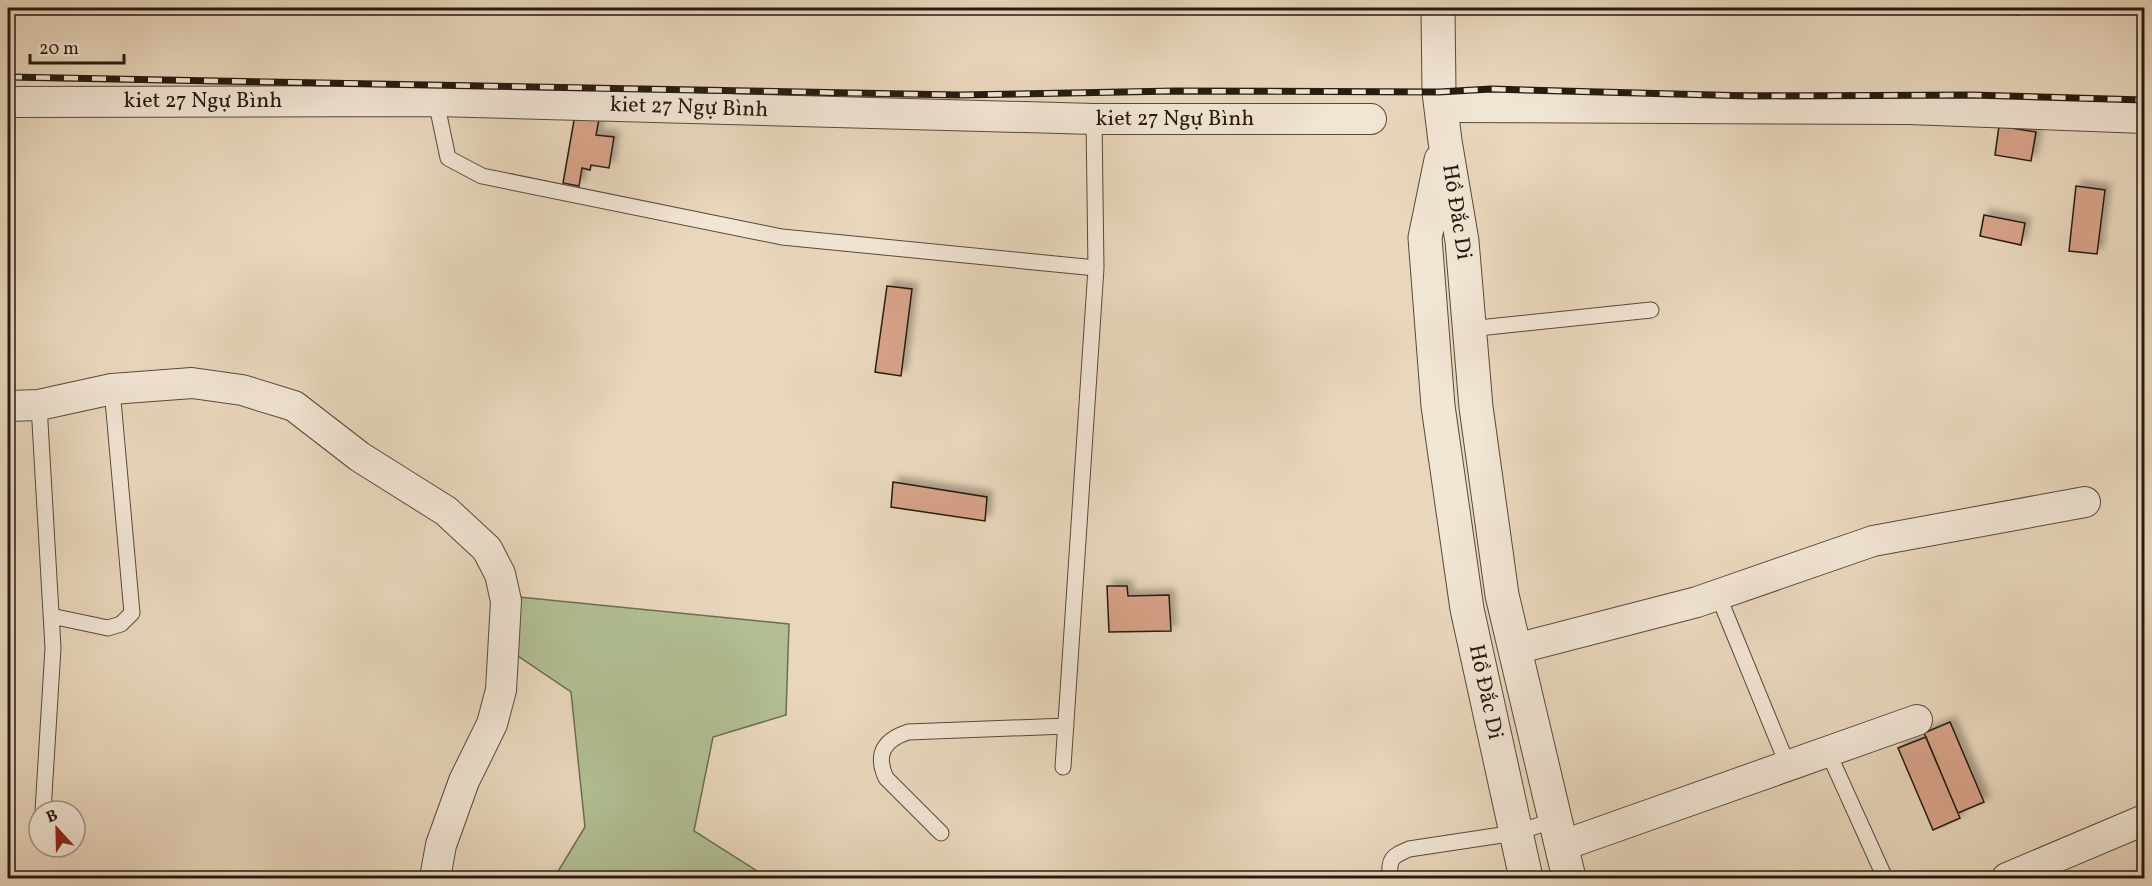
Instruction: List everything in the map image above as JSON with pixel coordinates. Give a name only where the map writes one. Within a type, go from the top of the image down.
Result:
[{"type":"street","points":[[1438,8],[1441,108],[1445,141]]},
{"type":"street","name":"kiet 27 Ngự Bình","points":[[8,102],[436,101],[1094,118],[1371,119]]},
{"type":"street","points":[[1441,108],[1909,109],[2145,118]]},
{"type":"street","name":"Hồ Đắc Di","points":[[1445,141],[1462,241],[1476,407],[1502,595],[1569,879]]},
{"type":"street","name":"Hồ Đắc Di","points":[[1445,141],[1425,238],[1438,406],[1467,609],[1526,879]]},
{"type":"street","points":[[8,405],[39,405],[112,389],[192,383],[242,390],[294,406],[360,457],[446,511],[487,549],[500,574],[506,602],[501,690],[492,724],[464,781],[441,845],[435,879]]},
{"type":"street","points":[[1515,649],[1697,602],[1873,541],[2085,502]]},
{"type":"street","points":[[1558,833],[1788,766],[1917,720]]},
{"type":"street","points":[[2022,876],[2145,820]]},
{"type":"lane","points":[[436,101],[448,158],[482,176],[782,237],[1096,268]]},
{"type":"lane","points":[[1063,767],[1096,268],[1094,118]]},
{"type":"lane","points":[[1469,329],[1651,310]]},
{"type":"lane","points":[[51,616],[108,628],[121,624],[132,613],[112,389]]},
{"type":"lane","points":[[39,405],[53,648],[44,799]]},
{"type":"lane","points":[[1718,595],[1788,766]]},
{"type":"lane","points":[[941,833],[886,778],[881,767],[881,755],[888,742],[908,732],[1066,726]]},
{"type":"lane","points":[[1828,752],[1885,879]]},
{"type":"lane","points":[[1390,879],[1390,863],[1394,856],[1409,849],[1515,833],[1558,833]]},
{"type":"green space","points":[[519,597],[789,624],[786,715],[713,737],[694,831],[768,878],[554,878],[585,827],[571,692],[515,654]]},
{"type":"building","points":[[1979,8],[2020,8],[2018,15]]},
{"type":"building","points":[[576,109],[600,114],[596,135],[614,137],[609,168],[591,165],[590,170],[582,168],[579,186],[563,183]]},
{"type":"building","points":[[1999,126],[2036,132],[2031,161],[1995,155]]},
{"type":"building","points":[[2076,186],[2105,190],[2097,254],[2069,251]]},
{"type":"building","points":[[1984,215],[2025,223],[2021,245],[1980,236]]},
{"type":"building","points":[[887,286],[912,289],[901,376],[875,372]]},
{"type":"building","points":[[893,482],[987,497],[985,521],[891,507]]},
{"type":"building","points":[[1107,586],[1127,586],[1128,596],[1169,595],[1171,631],[1109,632]]},
{"type":"building","points":[[1950,722],[1984,802],[1958,813],[1924,733]]},
{"type":"building","points":[[1926,737],[1960,818],[1933,830],[1898,748]]},
{"type":"railway","points":[[8,77],[959,95],[1175,91],[1439,92],[1491,89],[1751,96],[1972,95],[2144,100]]}]
